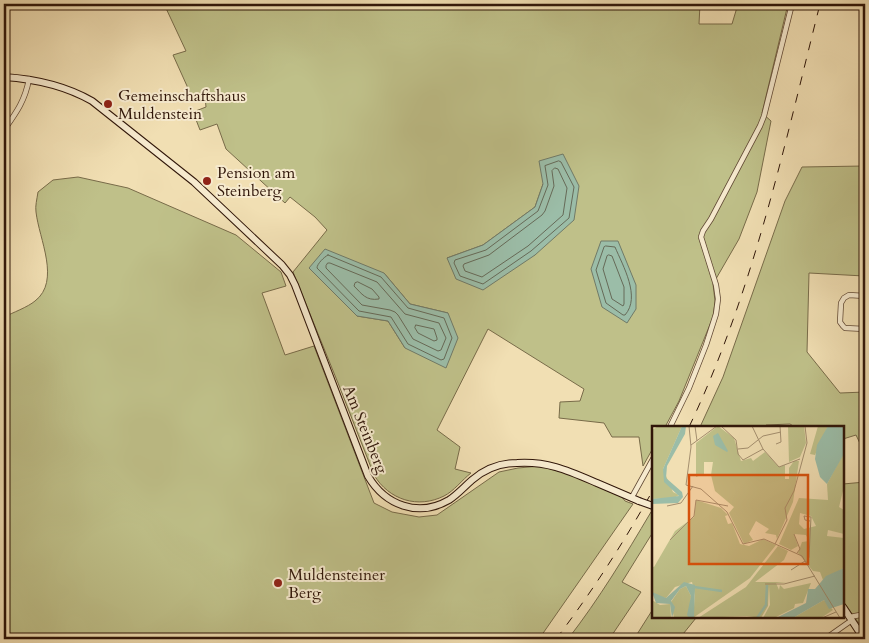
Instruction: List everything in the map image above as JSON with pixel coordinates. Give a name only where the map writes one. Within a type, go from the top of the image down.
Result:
[{"type":"main road","name":"Am Steinberg","points":[[4,77],[29,79],[64,88],[92,101],[186,175],[282,265],[292,279],[368,476],[378,490],[387,498],[409,507],[432,507],[453,497],[484,471],[505,464],[536,463],[558,467],[652,506]]},
{"type":"main road","points":[[844,608],[862,637]]},
{"type":"street","points":[[670,426],[689,388],[716,314],[718,299],[716,285],[701,237],[760,126],[792,4]]},
{"type":"street","points":[[4,130],[22,104],[29,79]]},
{"type":"street","points":[[865,296],[849,295],[844,298],[841,303],[840,322],[845,328],[865,329]]},
{"type":"street","points":[[632,497],[652,461]]},
{"type":"street","points":[[825,639],[857,615],[865,614]]},
{"type":"street","points":[[862,637],[865,623]]},
{"type":"green space","points":[[164,4],[700,4],[699,24],[732,24],[738,4],[788,4],[762,113],[771,121],[757,192],[739,239],[713,284],[715,301],[713,317],[679,401],[666,426],[652,426],[652,450],[643,466],[639,437],[612,437],[604,423],[559,418],[560,402],[580,401],[584,389],[488,329],[437,430],[460,447],[455,469],[471,473],[448,494],[434,500],[414,502],[405,500],[388,491],[374,475],[293,272],[327,230],[315,217],[290,197],[285,203],[226,149],[217,124],[200,130],[193,112],[206,107],[205,97],[192,97],[173,55],[186,51]],"holes":[[[543,184],[535,255],[447,258],[483,245],[535,207]],[[384,273],[410,304],[448,313],[405,348],[388,321],[357,316],[346,304]]]},
{"type":"green space","points":[[864,166],[865,293],[864,276],[809,273],[807,352],[840,393],[865,392],[865,454],[856,435],[844,439],[844,426],[793,426],[790,424],[700,426],[723,377],[785,201],[802,167]]},
{"type":"green space","points":[[78,177],[128,188],[236,235],[281,272],[286,286],[262,293],[285,355],[314,346],[374,503],[392,512],[419,517],[437,515],[499,472],[540,466],[566,473],[622,497],[625,501],[633,504],[539,639],[4,639],[4,317],[35,301],[43,293],[47,282],[48,271],[36,210],[38,192],[53,180]]},
{"type":"green space","points":[[865,482],[865,632],[844,602],[844,484]]},
{"type":"green space","points":[[652,512],[652,534],[622,582],[641,592],[611,639],[568,639],[601,593]]},
{"type":"green space","points":[[652,611],[652,618],[696,618],[679,639],[634,639]]},
{"type":"water","points":[[563,154],[579,186],[574,220],[535,255],[483,290],[456,279],[447,258],[483,245],[535,207],[543,184],[539,161]]},
{"type":"water","points":[[601,241],[618,241],[636,285],[636,309],[627,323],[602,307],[591,269]]},
{"type":"water","points":[[325,249],[384,273],[410,304],[448,313],[458,338],[446,368],[405,348],[388,321],[357,316],[309,268]]},
{"type":"railway","points":[[689,426],[712,376],[749,272],[780,165],[820,4]]},
{"type":"railway","points":[[556,639],[607,566],[652,492]]},
{"type":"place","name":"Gemeinschaftshaus Muldenstein","points":[[108,104]]},
{"type":"place","name":"Pension am Steinberg","points":[[207,181]]},
{"type":"place","name":"Muldensteiner Berg","points":[[278,583]]}]
